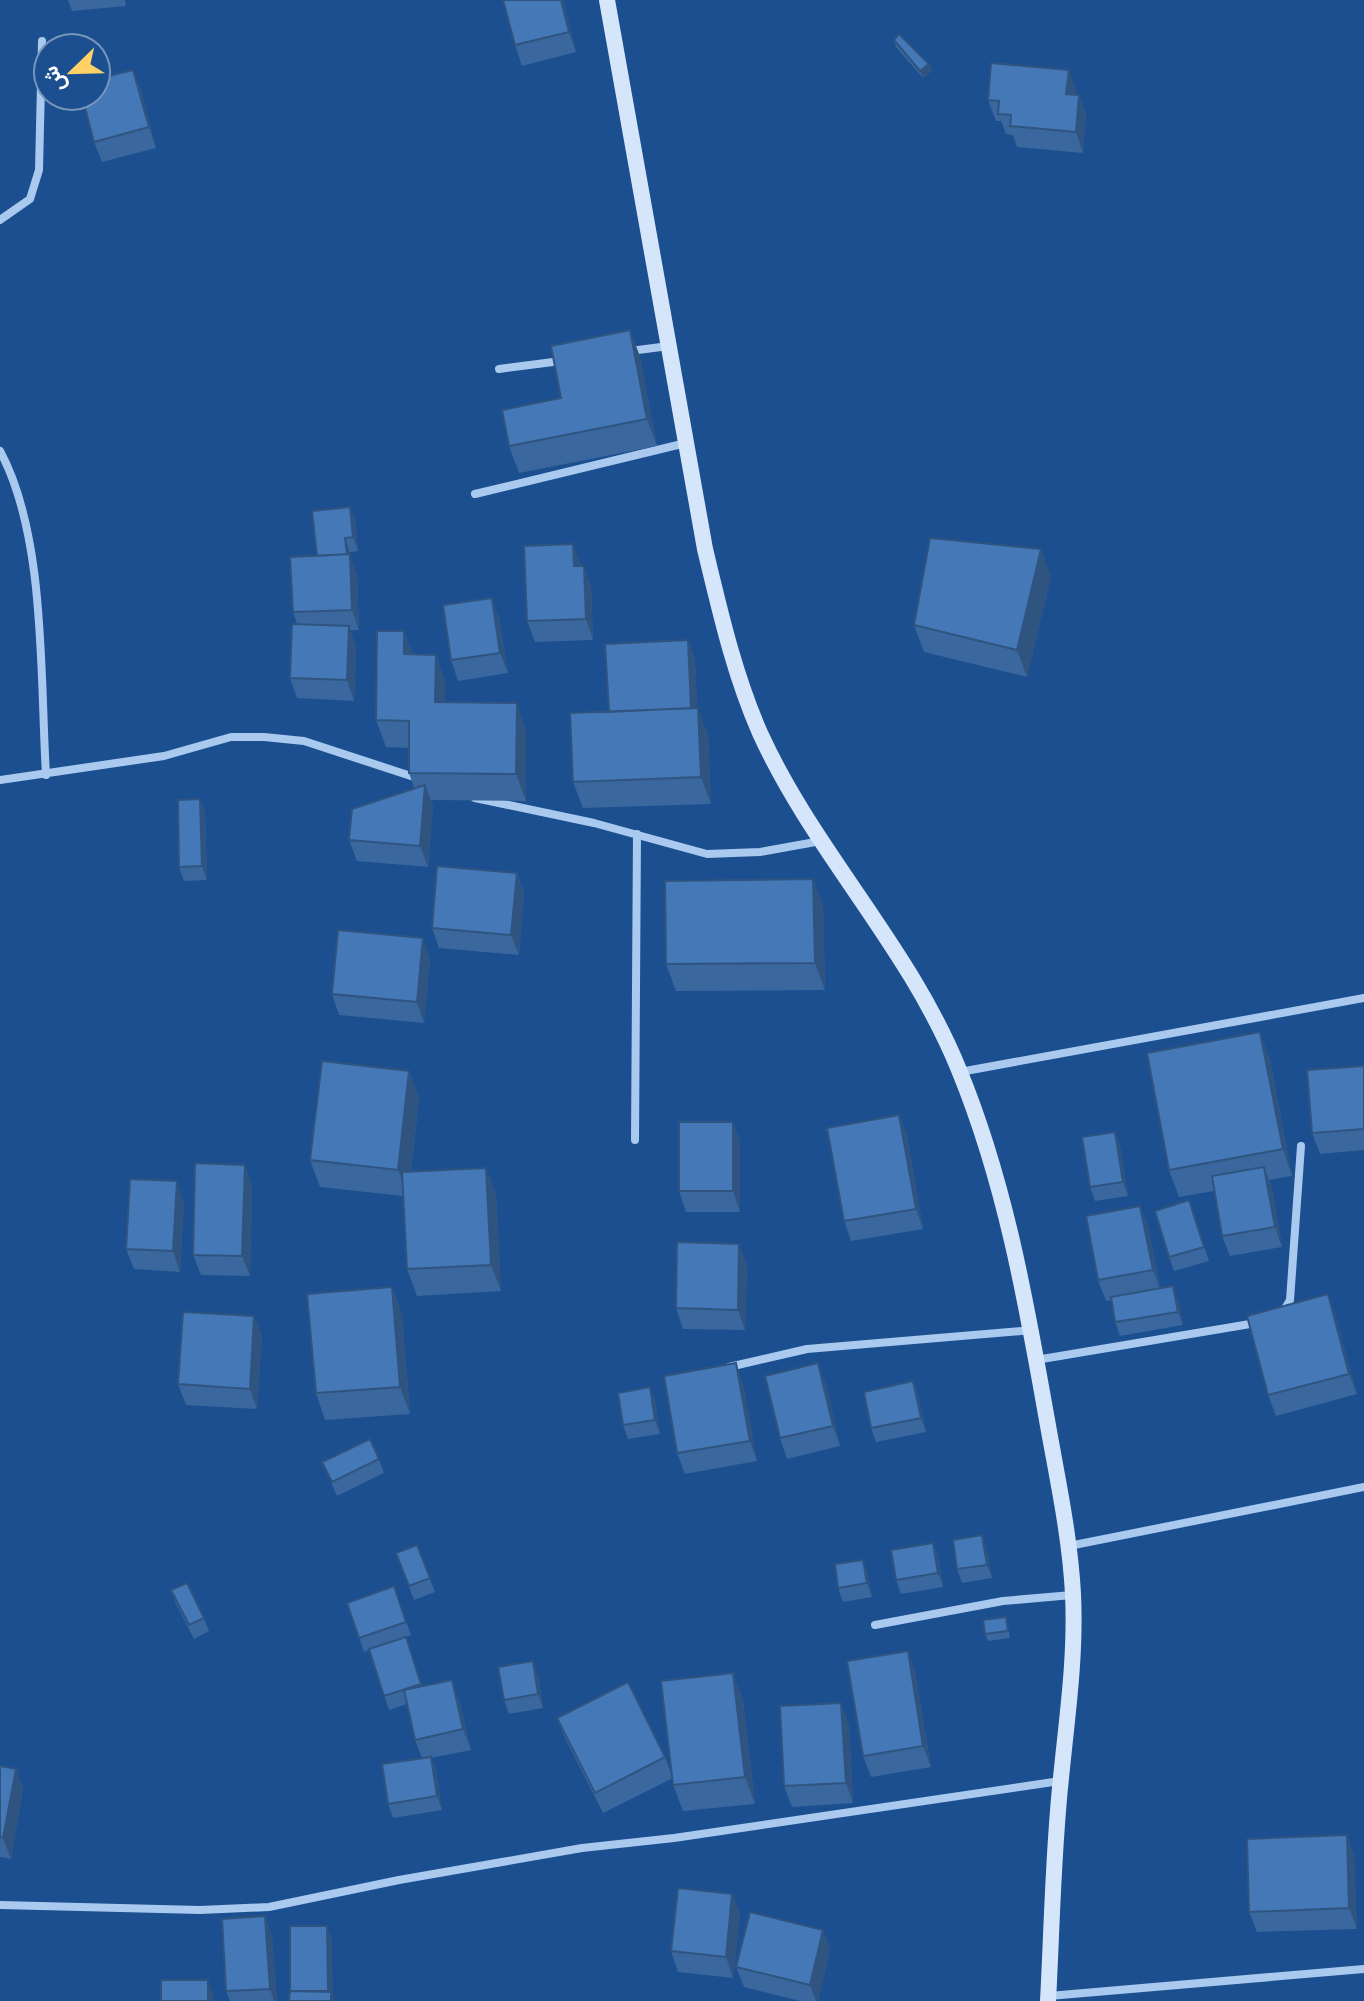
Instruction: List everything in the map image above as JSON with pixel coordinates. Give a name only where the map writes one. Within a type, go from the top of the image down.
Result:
[{"type":"street","points":[[607,0],[687,443],[726,638],[761,734],[823,841],[886,930],[931,1006],[960,1072],[1009,1219],[1033,1330],[1073,1595],[1073,1680],[1060,1781],[1048,1999],[1364,1969]]},
{"type":"street","points":[[0,220],[30,199],[39,170],[40,112]]},
{"type":"street","points":[[622,352],[669,346]]},
{"type":"street","points":[[499,369],[576,359]]},
{"type":"street","points":[[475,494],[687,443]]},
{"type":"street","points":[[0,451],[15,479],[29,530],[46,775]]},
{"type":"street","points":[[0,780],[164,756],[231,737],[264,737],[304,741],[426,781]]},
{"type":"street","points":[[463,794],[489,803],[637,834],[707,854],[760,852],[823,841]]},
{"type":"street","points":[[635,1140],[637,834]]},
{"type":"street","points":[[960,1072],[1364,998]]},
{"type":"street","points":[[1036,1360],[1258,1323],[1272,1320],[1284,1311],[1290,1300],[1301,1146]]},
{"type":"street","points":[[723,1368],[807,1349],[1033,1330]]},
{"type":"street","points":[[1068,1546],[1364,1487]]},
{"type":"street","points":[[875,1625],[1003,1601],[1073,1595]]},
{"type":"street","points":[[0,1905],[200,1910],[269,1907],[399,1880],[582,1848],[674,1838],[1060,1781]]},
{"type":"building","points":[[503,0],[561,0],[569,32],[515,45]]},
{"type":"building","points":[[899,34],[929,64],[920,71],[894,40]]},
{"type":"building","points":[[991,63],[1069,70],[1066,94],[1079,95],[1076,132],[1010,126],[1011,115],[998,114],[999,101],[988,100]]},
{"type":"building","points":[[133,70],[149,127],[94,142],[86,112],[112,112],[112,75]]},
{"type":"building","points":[[630,330],[647,419],[509,446],[502,410],[561,398],[551,346]]},
{"type":"building","points":[[350,507],[353,537],[345,538],[347,554],[317,556],[312,511]]},
{"type":"building","points":[[930,538],[1041,549],[1017,650],[914,625]]},
{"type":"building","points":[[573,544],[574,566],[584,566],[586,619],[527,621],[524,546]]},
{"type":"building","points":[[350,554],[352,610],[293,612],[290,557]]},
{"type":"building","points":[[492,598],[500,653],[451,660],[443,605]]},
{"type":"building","points":[[292,624],[349,626],[347,680],[290,678]]},
{"type":"building","points":[[377,631],[404,631],[404,654],[436,655],[435,702],[517,703],[516,774],[409,773],[409,721],[376,720]]},
{"type":"building","points":[[688,640],[691,708],[609,712],[605,644]]},
{"type":"building","points":[[698,708],[701,777],[573,782],[570,713]]},
{"type":"building","points":[[425,785],[420,846],[349,840],[352,809]]},
{"type":"building","points":[[200,799],[202,866],[179,867],[178,800]]},
{"type":"building","points":[[437,866],[517,873],[511,935],[432,928]]},
{"type":"building","points":[[813,879],[815,963],[666,964],[665,881]]},
{"type":"building","points":[[338,930],[423,938],[417,1002],[332,994]]},
{"type":"building","points":[[1260,1032],[1283,1149],[1169,1170],[1147,1053]]},
{"type":"building","points":[[322,1061],[409,1071],[398,1170],[310,1160]]},
{"type":"building","points":[[1364,1066],[1364,1129],[1312,1133],[1307,1070]]},
{"type":"building","points":[[899,1115],[916,1209],[844,1221],[827,1128]]},
{"type":"building","points":[[679,1122],[733,1122],[733,1191],[679,1191]]},
{"type":"building","points":[[1115,1132],[1123,1182],[1090,1187],[1082,1137]]},
{"type":"building","points":[[195,1163],[245,1165],[242,1256],[193,1255]]},
{"type":"building","points":[[1264,1167],[1275,1227],[1222,1236],[1212,1176]]},
{"type":"building","points":[[486,1168],[491,1265],[407,1269],[402,1172]]},
{"type":"building","points":[[130,1179],[177,1181],[173,1251],[126,1249]]},
{"type":"building","points":[[1189,1200],[1204,1247],[1169,1257],[1155,1211]]},
{"type":"building","points":[[1140,1206],[1153,1270],[1098,1280],[1086,1216]]},
{"type":"building","points":[[677,1242],[739,1244],[738,1310],[676,1308]]},
{"type":"building","points":[[1173,1286],[1178,1312],[1115,1322],[1111,1297]]},
{"type":"building","points":[[392,1287],[400,1387],[316,1393],[307,1294]]},
{"type":"building","points":[[1328,1294],[1349,1374],[1268,1395],[1247,1316]]},
{"type":"building","points":[[183,1312],[254,1316],[250,1389],[178,1384]]},
{"type":"building","points":[[736,1363],[750,1441],[677,1453],[664,1376]]},
{"type":"building","points":[[818,1363],[833,1426],[780,1438],[765,1376]]},
{"type":"building","points":[[913,1381],[921,1418],[871,1428],[864,1392]]},
{"type":"building","points":[[650,1387],[655,1420],[623,1425],[618,1393]]},
{"type":"building","points":[[370,1439],[379,1459],[332,1482],[322,1462]]},
{"type":"building","points":[[982,1535],[987,1565],[957,1569],[953,1540]]},
{"type":"building","points":[[933,1543],[938,1573],[896,1580],[891,1550]]},
{"type":"building","points":[[417,1545],[430,1578],[409,1586],[396,1553]]},
{"type":"building","points":[[863,1560],[867,1583],[838,1588],[835,1564]]},
{"type":"building","points":[[187,1583],[204,1618],[189,1625],[171,1590]]},
{"type":"building","points":[[394,1586],[406,1622],[359,1638],[347,1603]]},
{"type":"building","points":[[1006,1617],[1008,1631],[985,1634],[983,1620]]},
{"type":"building","points":[[406,1637],[421,1684],[384,1696],[369,1649]]},
{"type":"building","points":[[908,1651],[923,1746],[863,1756],[847,1661]]},
{"type":"building","points":[[533,1661],[538,1694],[504,1700],[498,1667]]},
{"type":"building","points":[[733,1673],[745,1777],[673,1785],[661,1681]]},
{"type":"building","points":[[452,1680],[463,1729],[415,1740],[404,1690]]},
{"type":"building","points":[[628,1682],[665,1757],[595,1793],[557,1718]]},
{"type":"building","points":[[841,1703],[846,1783],[784,1786],[780,1706]]},
{"type":"building","points":[[431,1757],[437,1796],[388,1804],[382,1764]]},
{"type":"building","points":[[0,1766],[16,1769],[3,1838],[0,1837]]},
{"type":"building","points":[[1347,1835],[1349,1908],[1249,1912],[1247,1839]]},
{"type":"building","points":[[678,1888],[732,1894],[726,1957],[671,1951]]},
{"type":"building","points":[[750,1912],[823,1930],[810,1985],[736,1967]]},
{"type":"building","points":[[265,1916],[270,1989],[226,1991],[222,1919]]},
{"type":"building","points":[[290,1926],[327,1926],[328,1991],[290,1991]]},
{"type":"building","points":[[161,1980],[208,1980],[208,2001],[161,2001]]},
{"type":"building","points":[[290,1991],[331,1992],[331,2001],[289,2001]]}]
